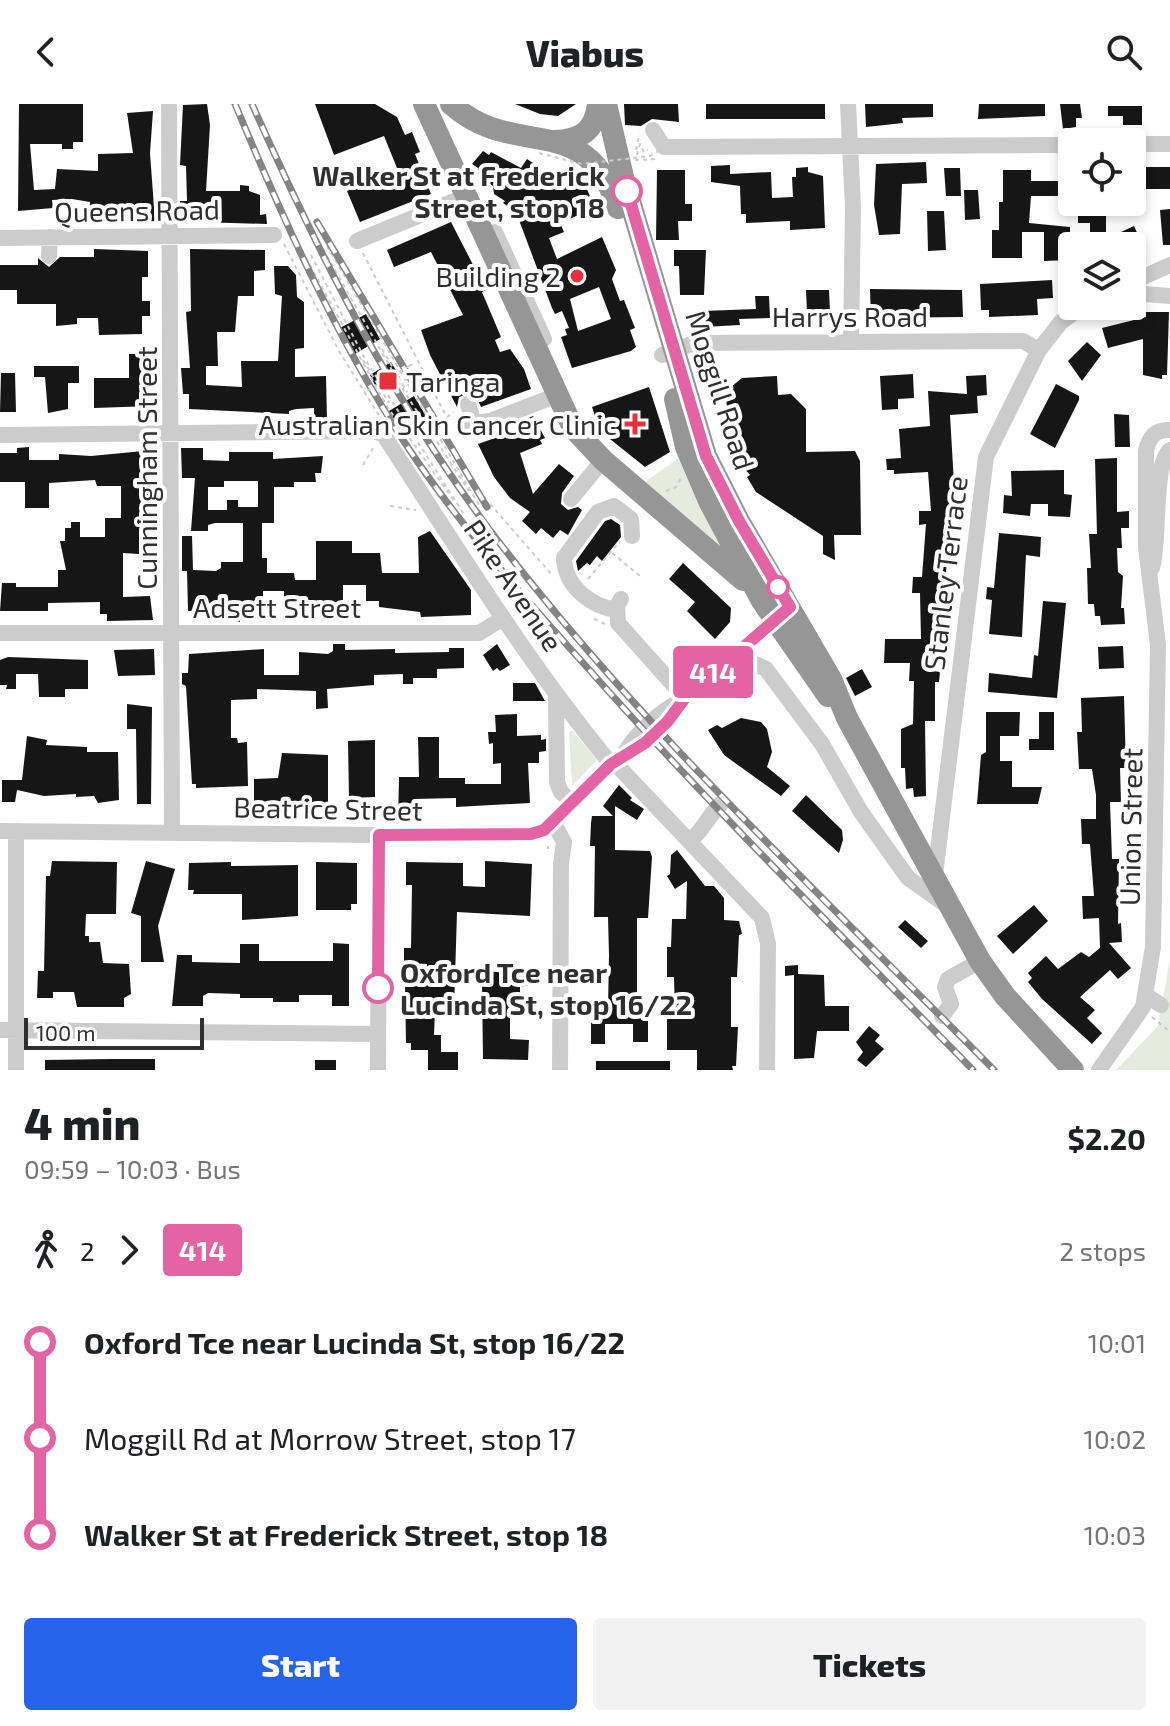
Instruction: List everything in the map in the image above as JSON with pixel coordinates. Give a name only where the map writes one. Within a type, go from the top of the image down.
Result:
[{"type":"highway","points":[[424,104],[555,396],[577,433],[603,460],[726,561],[775,610]]},
{"type":"highway","name":"Moggill Road","points":[[451,104],[466,117],[496,131],[547,147],[583,152],[607,178],[668,352]]},
{"type":"highway","points":[[547,147],[590,130],[598,104]]},
{"type":"highway","name":"Moggill Road","points":[[606,104],[668,352],[690,458],[775,610],[831,679],[847,718],[980,961],[1005,996],[1073,1070]]},
{"type":"street","name":"Cunningham Street","points":[[169,104],[172,832]]},
{"type":"street","points":[[848,104],[851,342]]},
{"type":"street","points":[[653,130],[663,153],[850,145],[1058,145]]},
{"type":"street","points":[[1146,144],[1170,144]]},
{"type":"street","points":[[358,244],[463,193],[476,195],[575,410],[577,433]]},
{"type":"street","name":"Queens Road","points":[[0,238],[274,235]]},
{"type":"street","points":[[49,256],[50,237]]},
{"type":"street","points":[[1146,276],[1170,265]]},
{"type":"street","points":[[1146,294],[1170,296]]},
{"type":"street","name":"Stanley Terrace","points":[[935,875],[982,476],[999,424],[1039,350],[1064,320]]},
{"type":"street","name":"Harrys Road","points":[[668,352],[694,343],[1023,341],[1039,350]]},
{"type":"street","points":[[465,416],[502,417],[555,396]]},
{"type":"street","name":"Union Street","points":[[1151,1002],[1156,876],[1158,645],[1146,547],[1146,451],[1151,436],[1157,431],[1170,430]]},
{"type":"street","points":[[0,435],[378,432]]},
{"type":"street","name":"Pike Avenue","points":[[378,432],[556,696],[748,899],[762,918],[768,944],[767,1070]]},
{"type":"street","name":"Union Street","points":[[1151,569],[1158,548],[1161,462],[1170,450]]},
{"type":"street","points":[[571,499],[603,460]]},
{"type":"street","points":[[631,484],[614,506],[598,512],[565,554],[563,563],[574,584],[595,606],[619,611],[685,698]]},
{"type":"street","points":[[614,506],[633,521],[628,535]]},
{"type":"street","points":[[560,1070],[561,864],[556,848],[548,837],[572,802],[616,760],[645,743],[668,721],[685,698],[775,610]]},
{"type":"street","name":"Adsett Street","points":[[0,633],[479,633],[502,619]]},
{"type":"street","points":[[725,661],[751,662],[766,669],[822,744],[861,812],[906,875],[952,909]]},
{"type":"street","points":[[556,696],[557,782],[561,792],[572,802]]},
{"type":"street","points":[[690,841],[705,828],[708,817],[721,804]]},
{"type":"street","points":[[8,831],[8,1030],[16,1070]]},
{"type":"street","name":"Beatrice Street","points":[[8,831],[531,834],[548,837]]},
{"type":"street","points":[[378,1070],[379,835]]},
{"type":"street","points":[[942,1016],[951,1004],[946,995],[948,979],[980,961]]},
{"type":"street","points":[[1099,1070],[1151,1002]]},
{"type":"street","points":[[8,1030],[378,1034]]},
{"type":"path","points":[[547,147],[582,164],[646,157],[657,151],[657,136],[649,132],[639,134],[636,154]]},
{"type":"path","points":[[632,160],[663,153]]},
{"type":"path","points":[[274,235],[287,247],[339,351],[366,391],[378,432],[363,465]]},
{"type":"path","points":[[358,244],[445,414],[447,417],[465,416]]},
{"type":"path","points":[[327,246],[382,349]]},
{"type":"path","points":[[323,249],[407,392],[479,505]]},
{"type":"path","points":[[311,255],[363,360]]},
{"type":"path","points":[[306,258],[389,403],[465,516]]},
{"type":"path","points":[[399,372],[417,361]]},
{"type":"path","points":[[366,391],[372,388]]},
{"type":"path","points":[[661,491],[676,487],[682,468]]},
{"type":"path","points":[[490,504],[516,537]]},
{"type":"path","points":[[390,506],[410,511],[422,507]]},
{"type":"path","points":[[582,584],[628,535]]},
{"type":"path","points":[[611,552],[640,576]]},
{"type":"path","points":[[1151,1002],[1161,1027],[1170,1032]]},
{"type":"path","points":[[84,1047],[155,1047]]},
{"type":"green space","points":[[679,458],[730,555],[645,482]]},
{"type":"green space","points":[[572,730],[597,760],[572,786],[569,732]]},
{"type":"green space","points":[[1170,959],[1170,1070],[1116,1070],[1158,1026]]},
{"type":"building","points":[[19,104],[83,104],[83,142],[73,142],[73,149],[62,149],[62,144],[30,144],[34,190],[55,189],[57,169],[98,171],[98,154],[133,153],[127,113],[153,111],[150,153],[155,221],[140,222],[140,217],[90,217],[90,202],[72,199],[52,200],[53,208],[18,211]]},
{"type":"building","points":[[207,104],[210,125],[206,191],[240,191],[240,185],[249,186],[249,191],[260,195],[260,215],[266,214],[267,224],[198,222],[180,216],[180,201],[187,201],[186,166],[180,165],[183,105]]},
{"type":"building","points":[[315,104],[375,104],[397,117],[405,135],[412,132],[420,152],[415,154],[431,194],[360,222],[347,191],[397,168],[384,136],[334,155]]},
{"type":"building","points":[[515,104],[576,104],[558,116],[540,114]]},
{"type":"building","points":[[624,104],[678,104],[679,122],[652,119],[641,126],[625,125]]},
{"type":"building","points":[[706,104],[825,104],[825,119],[706,119]]},
{"type":"building","points":[[865,104],[933,104],[933,117],[902,118],[903,123],[866,127]]},
{"type":"building","points":[[979,104],[1045,104],[1045,116],[978,119]]},
{"type":"building","points":[[1060,104],[1080,104],[1082,118],[1076,118],[1076,127],[1063,128]]},
{"type":"building","points":[[1108,106],[1142,106],[1142,125],[1123,125],[1123,116],[1108,116]]},
{"type":"building","points":[[483,151],[521,168],[527,159],[554,177],[574,169],[577,175],[580,173],[592,201],[587,203],[590,210],[560,223],[564,232],[549,238],[557,259],[602,237],[616,270],[612,279],[635,328],[630,330],[636,347],[572,368],[561,337],[567,335],[565,329],[569,328],[562,311],[555,314],[552,308],[516,212],[494,194],[493,186],[478,175],[478,168],[472,164]],"holes":[[[599,287],[611,319],[578,331],[570,299]]]},
{"type":"building","points":[[926,162],[927,183],[902,184],[900,234],[879,235],[874,205],[876,164]]},
{"type":"building","points":[[730,165],[730,174],[771,172],[772,198],[793,197],[792,177],[796,177],[796,168],[808,167],[808,172],[823,176],[825,228],[790,230],[790,221],[746,223],[746,214],[741,214],[740,186],[711,182],[711,166]]},
{"type":"building","points":[[1146,167],[1170,167],[1170,189],[1146,189]]},
{"type":"building","points":[[944,168],[960,168],[961,196],[946,196]]},
{"type":"building","points":[[657,170],[685,170],[685,204],[692,204],[692,221],[678,221],[679,240],[656,240]]},
{"type":"building","points":[[1003,170],[1031,170],[1031,181],[1058,181],[1058,196],[1031,196],[1029,223],[1070,227],[1070,232],[1058,232],[1058,260],[1044,261],[1044,232],[1022,232],[1022,258],[992,258],[992,230],[999,230],[999,202],[1003,202]]},
{"type":"building","points":[[964,190],[978,190],[980,219],[965,220]]},
{"type":"building","points":[[1170,209],[1170,245],[1163,245],[1160,210]]},
{"type":"building","points":[[927,211],[944,211],[946,250],[928,251]]},
{"type":"building","points":[[1078,216],[1106,216],[1106,232],[1090,232],[1090,223],[1078,223]]},
{"type":"building","points":[[451,222],[486,290],[482,292],[501,337],[495,340],[500,352],[510,349],[524,369],[531,389],[481,407],[476,396],[470,393],[459,397],[457,407],[430,355],[421,330],[463,315],[431,252],[394,267],[387,250]]},
{"type":"building","points":[[1134,226],[1137,232],[1121,232]]},
{"type":"building","points":[[94,249],[148,251],[148,277],[142,277],[142,301],[150,301],[150,316],[142,316],[142,334],[99,335],[98,318],[77,318],[77,324],[56,326],[56,304],[17,304],[17,290],[0,290],[0,265],[38,265],[38,258],[49,267],[60,257],[94,257]]},
{"type":"building","points":[[190,249],[265,250],[265,270],[254,271],[254,296],[238,296],[235,332],[217,332],[218,366],[206,366],[206,385],[242,387],[241,361],[278,361],[282,296],[275,294],[274,266],[288,266],[296,275],[297,297],[304,302],[304,348],[295,349],[295,377],[326,376],[327,420],[314,420],[314,408],[296,409],[289,411],[289,414],[189,409],[189,394],[183,394],[181,368],[190,368],[186,312],[191,311]]},
{"type":"building","points":[[674,250],[706,250],[704,295],[680,295],[679,266],[674,266]]},
{"type":"building","points":[[1052,280],[1053,298],[1037,299],[1038,315],[989,317],[989,310],[981,310],[980,284]]},
{"type":"building","points":[[870,289],[962,290],[963,317],[871,318]]},
{"type":"building","points":[[806,290],[829,290],[830,312],[807,312]]},
{"type":"building","points":[[755,296],[769,296],[770,318],[739,319],[740,325],[703,327],[703,311],[756,309]]},
{"type":"building","points":[[1146,312],[1169,312],[1167,375],[1162,375],[1162,379],[1143,375],[1143,339],[1108,348],[1102,328],[1146,320]]},
{"type":"building","points":[[366,314],[380,339],[355,354],[340,328]]},
{"type":"building","points":[[1087,342],[1101,355],[1082,381],[1068,361]]},
{"type":"building","points":[[129,354],[142,354],[142,366],[152,366],[152,406],[94,408],[94,378],[129,378]]},
{"type":"building","points":[[391,362],[400,377],[377,389],[370,375]]},
{"type":"building","points":[[34,366],[79,366],[79,383],[68,383],[68,409],[48,413],[45,377],[34,377]]},
{"type":"building","points":[[1,373],[15,373],[16,412],[0,412]]},
{"type":"building","points":[[913,374],[914,398],[898,399],[898,409],[882,410],[880,376]]},
{"type":"building","points":[[986,375],[987,395],[977,396],[978,413],[950,415],[955,501],[951,501],[942,630],[933,630],[933,671],[940,672],[939,682],[935,682],[935,721],[925,721],[926,796],[914,797],[913,788],[906,789],[905,768],[901,768],[901,729],[913,724],[914,681],[909,681],[910,663],[884,663],[885,639],[921,639],[920,593],[912,593],[913,577],[922,577],[926,524],[919,525],[919,511],[931,511],[928,472],[894,474],[894,470],[887,470],[886,459],[901,458],[899,429],[930,426],[928,391],[967,394],[966,376]]},
{"type":"building","points":[[777,376],[778,395],[791,394],[806,409],[806,452],[855,451],[860,461],[861,535],[834,535],[835,560],[823,554],[823,536],[756,492],[747,477],[750,475],[726,448],[724,426],[729,425],[726,398],[731,387],[742,378]]},
{"type":"building","points":[[1056,384],[1079,396],[1079,400],[1055,448],[1030,434]]},
{"type":"building","points":[[649,387],[670,452],[645,467],[600,431],[592,407]]},
{"type":"building","points":[[414,396],[429,421],[405,436],[389,411]]},
{"type":"building","points":[[1114,414],[1129,415],[1130,447],[1115,447]]},
{"type":"building","points":[[533,416],[545,438],[540,440],[542,444],[520,453],[533,494],[559,464],[574,476],[562,493],[561,504],[568,510],[578,507],[582,510],[568,535],[560,530],[553,538],[541,528],[536,534],[522,521],[530,512],[510,498],[494,477],[478,444],[518,430],[515,424]]},
{"type":"building","points":[[29,447],[29,460],[59,460],[59,454],[91,456],[154,450],[154,503],[145,503],[145,531],[139,531],[139,554],[123,553],[123,597],[150,596],[153,620],[107,621],[107,614],[100,614],[100,602],[48,603],[48,611],[0,611],[2,583],[16,583],[16,587],[58,587],[58,570],[66,570],[60,541],[65,541],[65,528],[71,528],[71,522],[80,522],[80,537],[105,537],[105,518],[121,518],[121,486],[97,486],[95,480],[49,483],[49,508],[25,508],[25,482],[0,482],[0,453],[17,453],[17,448]]},
{"type":"building","points":[[181,448],[203,448],[203,460],[229,461],[229,452],[273,452],[273,459],[323,456],[321,473],[315,473],[316,482],[294,482],[294,487],[274,487],[274,523],[262,523],[262,558],[267,558],[267,573],[294,573],[295,580],[316,580],[316,541],[352,541],[352,553],[380,553],[382,573],[419,573],[418,537],[430,531],[471,590],[471,615],[421,617],[420,612],[379,607],[379,601],[366,601],[366,585],[343,585],[343,611],[319,611],[319,606],[284,610],[284,591],[263,591],[263,612],[240,612],[240,622],[211,618],[211,611],[188,611],[187,571],[182,571],[182,536],[192,536],[193,570],[216,571],[221,568],[221,562],[243,562],[243,523],[215,523],[208,525],[208,531],[191,531],[195,478],[182,478]],"holes":[[[224,481],[258,481],[258,507],[238,507],[238,500],[227,500],[227,510],[208,510],[208,487],[224,487]]]},
{"type":"building","points":[[1117,458],[1117,512],[1129,511],[1129,528],[1121,528],[1122,548],[1117,548],[1118,572],[1123,576],[1121,608],[1124,608],[1125,624],[1101,625],[1100,616],[1095,616],[1094,604],[1088,604],[1087,568],[1091,568],[1089,534],[1097,534],[1095,459]]},
{"type":"building","points":[[1064,470],[1064,494],[1072,495],[1070,517],[1048,516],[1048,504],[1031,504],[1030,516],[1003,513],[1004,495],[1012,496],[1011,471]]},
{"type":"building","points":[[611,519],[620,525],[621,537],[602,561],[597,556],[590,565],[587,563],[578,571],[576,561],[605,521]]},
{"type":"building","points":[[999,533],[1041,537],[1040,557],[1026,555],[1022,637],[989,634],[992,600],[986,599],[987,587],[994,588]]},
{"type":"building","points":[[683,563],[731,608],[730,622],[715,639],[687,611],[695,602],[669,579]]},
{"type":"building","points":[[1043,601],[1066,603],[1057,698],[988,692],[989,673],[1032,678],[1034,655],[1038,656]]},
{"type":"building","points":[[333,644],[345,644],[345,650],[395,649],[395,653],[449,652],[449,648],[464,648],[464,668],[437,669],[437,678],[413,678],[413,684],[403,684],[403,674],[374,675],[374,685],[327,689],[328,708],[316,709],[316,691],[257,689],[257,699],[231,700],[231,738],[237,738],[238,743],[247,742],[248,786],[196,788],[196,784],[192,784],[186,686],[182,684],[182,673],[188,673],[189,654],[264,649],[264,675],[299,675],[299,652],[328,654],[333,651]]},
{"type":"building","points":[[497,644],[510,665],[493,671],[483,655]]},
{"type":"building","points":[[1123,646],[1124,668],[1099,669],[1098,647]]},
{"type":"building","points":[[154,649],[155,675],[118,676],[114,650]]},
{"type":"building","points":[[8,657],[88,660],[88,689],[65,689],[65,697],[39,697],[38,674],[16,674],[16,689],[6,689],[7,685],[0,685],[0,660]]},
{"type":"building","points":[[862,669],[872,687],[855,696],[846,678]]},
{"type":"building","points":[[513,683],[535,683],[545,701],[513,701]]},
{"type":"building","points":[[1124,696],[1126,768],[1120,768],[1121,802],[1110,802],[1112,859],[1119,859],[1118,924],[1121,923],[1122,942],[1109,943],[1131,968],[1118,979],[1110,970],[1080,997],[1095,1010],[1087,1018],[1102,1033],[1092,1044],[1042,999],[1028,982],[1032,978],[1028,973],[1046,956],[1058,969],[1081,952],[1089,957],[1100,948],[1099,918],[1083,919],[1082,896],[1094,896],[1090,844],[1082,844],[1081,819],[1096,819],[1096,795],[1092,769],[1079,769],[1077,732],[1082,732],[1081,698]]},
{"type":"building","points":[[127,704],[152,707],[151,804],[137,804],[136,729],[127,729]]},
{"type":"building","points":[[986,712],[1020,712],[1019,736],[1000,736],[1000,761],[1012,761],[1012,787],[1042,787],[1038,804],[977,804],[981,755],[986,752]]},
{"type":"building","points":[[1039,712],[1054,712],[1054,750],[1029,750],[1029,739],[1039,739]]},
{"type":"building","points":[[517,714],[517,736],[541,735],[541,740],[546,739],[546,751],[539,752],[539,763],[528,763],[530,803],[456,807],[456,798],[414,799],[414,823],[398,823],[399,777],[419,777],[418,737],[439,737],[439,778],[465,778],[465,784],[501,784],[501,763],[493,764],[493,743],[489,744],[488,732],[496,732],[495,715]]},
{"type":"building","points":[[741,718],[761,722],[767,729],[772,752],[767,767],[790,786],[781,796],[724,755],[708,730],[717,725],[722,728]]},
{"type":"building","points":[[27,736],[47,740],[46,745],[87,747],[87,752],[118,752],[119,800],[98,803],[94,796],[44,796],[17,790],[15,802],[2,802],[2,780],[22,780]]},
{"type":"building","points":[[375,740],[375,797],[349,798],[348,741]]},
{"type":"building","points":[[282,753],[328,755],[328,805],[270,802],[270,806],[254,806],[254,779],[278,778]]},
{"type":"building","points":[[619,785],[632,798],[630,800],[644,809],[637,820],[615,806],[615,850],[650,851],[652,857],[648,918],[637,918],[637,1009],[648,1009],[648,1042],[633,1042],[633,1024],[605,1024],[605,1044],[591,1044],[591,1009],[608,1009],[609,955],[608,917],[594,917],[595,846],[590,846],[591,823],[592,816],[613,816],[603,806]]},
{"type":"building","points":[[806,795],[842,830],[839,853],[792,811]]},
{"type":"building","points":[[677,850],[705,886],[714,886],[724,898],[724,920],[739,921],[742,934],[739,935],[737,977],[731,977],[731,1027],[738,1027],[736,1066],[732,1066],[733,1070],[697,1070],[697,1050],[667,1050],[667,1018],[675,1018],[674,977],[667,977],[667,947],[671,947],[672,919],[686,919],[687,881],[675,889],[667,876],[670,874],[671,855]]},
{"type":"building","points":[[52,861],[117,862],[116,914],[86,914],[85,936],[89,936],[89,942],[100,942],[103,963],[129,964],[131,994],[124,998],[124,1007],[77,1007],[74,992],[53,992],[53,998],[37,998],[38,971],[44,971],[46,876],[50,876]]},
{"type":"building","points":[[146,861],[175,869],[158,926],[164,962],[141,962],[141,916],[131,913]]},
{"type":"building","points":[[485,861],[532,864],[530,916],[457,912],[454,1010],[435,1010],[434,1035],[441,1035],[441,1052],[458,1052],[458,1070],[428,1070],[428,1050],[411,1050],[411,1043],[406,1043],[405,984],[427,984],[427,964],[404,963],[404,948],[411,948],[412,885],[406,885],[406,862],[463,863],[463,886],[485,887]]},
{"type":"building","points":[[231,862],[231,866],[298,865],[298,916],[242,920],[242,894],[193,894],[194,890],[188,890],[189,863]]},
{"type":"building","points":[[316,862],[357,863],[357,904],[351,904],[351,910],[316,910]]},
{"type":"building","points":[[1034,905],[1048,921],[1013,954],[997,936]]},
{"type":"building","points":[[905,920],[928,941],[921,948],[898,927]]},
{"type":"building","points":[[333,943],[349,944],[349,1006],[332,1006],[332,995],[299,995],[299,1002],[273,1002],[273,998],[240,998],[240,994],[208,993],[203,996],[203,1006],[172,1006],[177,955],[192,955],[192,962],[240,963],[240,944],[259,944],[259,961],[333,961]]},
{"type":"building","points":[[798,965],[798,974],[824,975],[825,1006],[849,1006],[849,1031],[817,1031],[814,1058],[794,1059],[794,975],[785,976],[785,966]]},
{"type":"building","points":[[486,971],[531,975],[531,985],[520,987],[520,995],[513,995],[510,1018],[510,1039],[529,1040],[528,1060],[483,1059],[482,983]]},
{"type":"building","points":[[869,1026],[880,1035],[875,1041],[884,1049],[866,1067],[857,1060],[863,1052],[856,1042]]},
{"type":"building","points":[[155,1059],[155,1070],[45,1070],[45,1060]]},
{"type":"building","points":[[315,1060],[336,1060],[336,1070],[315,1070]]},
{"type":"building","points":[[596,1061],[670,1061],[670,1070],[596,1070]]},
{"type":"railway","points":[[235,104],[291,234],[332,318],[378,400],[444,499],[513,584],[632,717],[776,870],[973,1070]]},
{"type":"railway","points":[[252,104],[303,215],[358,323],[420,428],[489,529],[546,601],[668,740],[994,1070]]},
{"type":"railway","points":[[317,222],[487,507]]},
{"type":"bus line","name":"414","points":[[378,988],[379,835],[531,834],[544,830],[611,764],[645,743],[668,721],[685,698],[790,607],[715,478],[706,456],[627,191]]},
{"type":"place","name":"Walker St at Frederick Street, stop 18","points":[[627,191]]},
{"type":"place","name":"Building 2","points":[[577,276]]},
{"type":"place","name":"Taringa","points":[[388,381]]},
{"type":"place","name":"Australian Skin Cancer Clinic","points":[[635,424]]},
{"type":"place","name":"Oxford Tce near Lucinda St, stop 16/22","points":[[378,988]]}]
